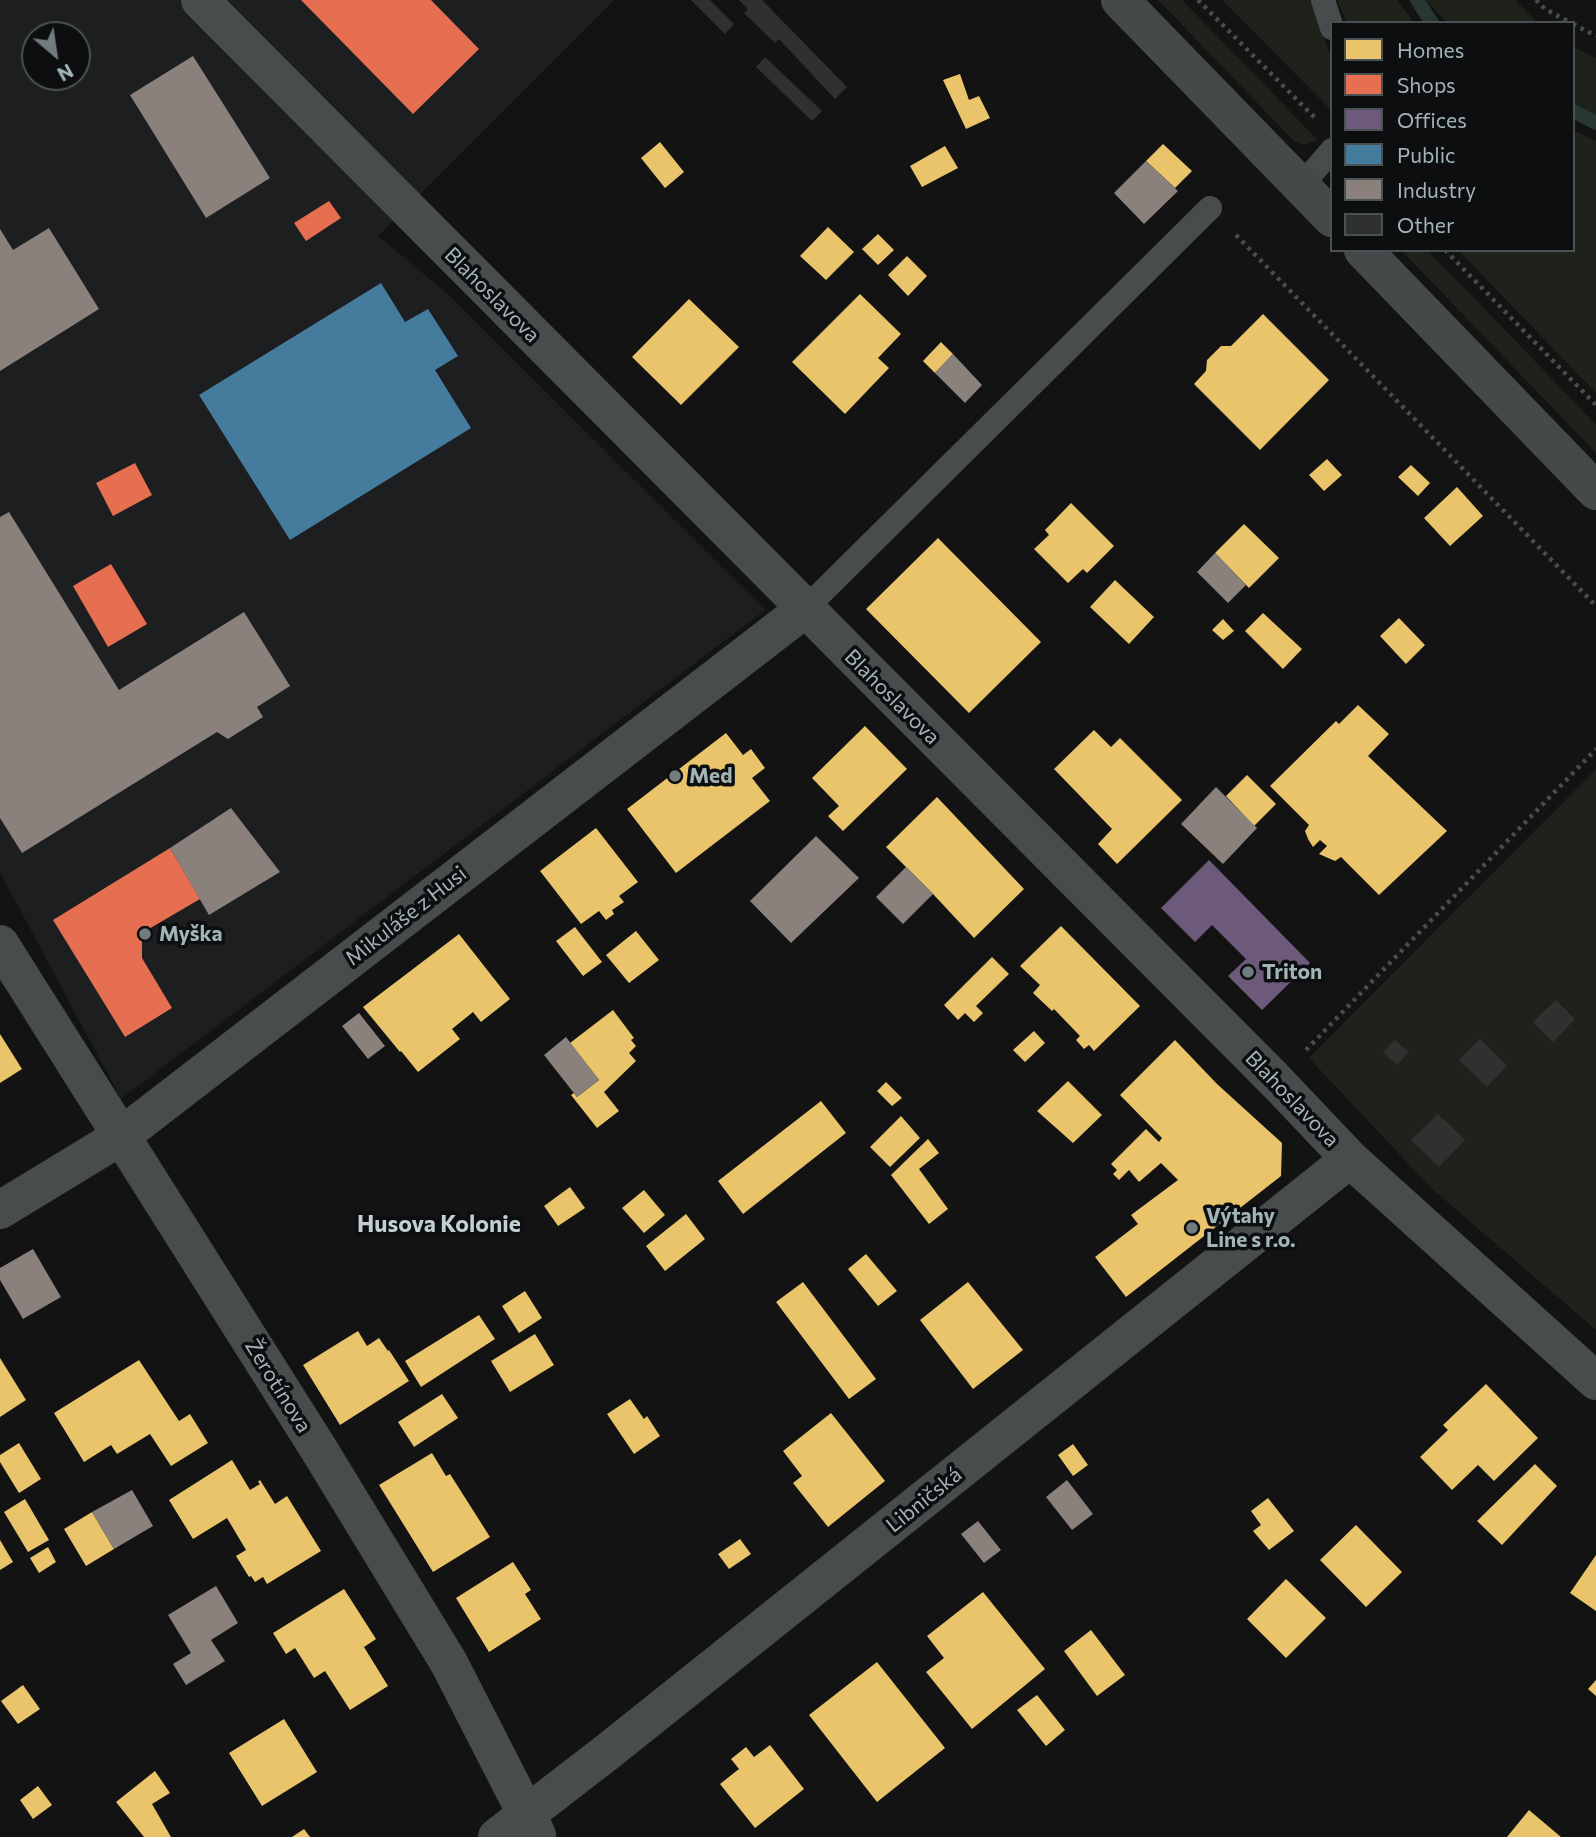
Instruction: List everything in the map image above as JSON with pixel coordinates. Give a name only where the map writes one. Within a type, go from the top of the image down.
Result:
[{"type":"main road","points":[[1120,0],[1330,216]]},
{"type":"main road","points":[[1365,252],[1596,491]]},
{"type":"street","name":"Blahoslavova","points":[[200,0],[1276,1081],[1350,1160],[1596,1381]]},
{"type":"street","name":"Mikuláše z Husi","points":[[0,1210],[120,1137],[805,609]]},
{"type":"street","name":"Žerotínova","points":[[0,944],[318,1448],[449,1663],[520,1830]]},
{"type":"street","name":"Libničská","points":[[520,1830],[606,1754],[1350,1160]]},
{"type":"lane","points":[[1323,0],[1330,22]]},
{"type":"lane","points":[[1301,186],[1330,152]]},
{"type":"lane","points":[[805,609],[1210,208]]},
{"type":"path","points":[[1198,0],[1322,125]]},
{"type":"path","points":[[1536,0],[1545,9],[1568,21]]},
{"type":"path","points":[[1575,25],[1596,36]]},
{"type":"path","points":[[1210,208],[1596,606]]},
{"type":"path","points":[[1447,252],[1596,405]]},
{"type":"path","points":[[1276,1081],[1596,749]]},
{"type":"shaded area","points":[[0,0],[614,0],[378,236],[448,294],[765,610],[121,1099],[0,872]]},
{"type":"shaded area","points":[[1158,0],[1182,0],[1318,140],[1304,145],[1294,141]]},
{"type":"shaded area","points":[[1222,0],[1311,0],[1330,54],[1330,109]]},
{"type":"shaded area","points":[[1337,0],[1397,0],[1413,21],[1346,21]]},
{"type":"shaded area","points":[[1426,0],[1515,0],[1536,21],[1445,21]]},
{"type":"shaded area","points":[[1575,48],[1596,58],[1596,127],[1575,118]]},
{"type":"shaded area","points":[[1575,131],[1596,141],[1596,393],[1460,252],[1575,252]]},
{"type":"shaded area","points":[[1403,252],[1429,252],[1510,335],[1596,425],[1596,453]]},
{"type":"shaded area","points":[[1596,769],[1596,1330],[1430,1187],[1309,1058]]},
{"type":"building: Homes","points":[[960,74],[969,100],[979,96],[990,118],[966,129],[943,80]]},
{"type":"building: Homes","points":[[660,142],[684,172],[665,188],[641,158]]},
{"type":"building: Homes","points":[[1163,144],[1192,171],[1175,188],[1146,161]]},
{"type":"building: Homes","points":[[945,146],[958,168],[922,187],[910,166]]},
{"type":"building: Homes","points":[[828,227],[854,252],[826,280],[800,256]]},
{"type":"building: Homes","points":[[878,234],[894,250],[878,265],[862,249]]},
{"type":"building: Homes","points":[[907,256],[927,276],[908,296],[888,275]]},
{"type":"building: Homes","points":[[860,294],[901,334],[878,358],[889,368],[845,414],[792,362]]},
{"type":"building: Homes","points":[[689,299],[739,347],[681,405],[632,357]]},
{"type":"building: Homes","points":[[1263,314],[1329,380],[1260,450],[1194,384],[1206,371],[1207,360],[1221,346],[1231,346]]},
{"type":"building: Homes","points":[[941,342],[953,354],[935,373],[923,361]]},
{"type":"building: Homes","points":[[1327,459],[1342,475],[1324,491],[1309,475]]},
{"type":"building: Homes","points":[[1411,465],[1430,483],[1418,496],[1398,477]]},
{"type":"building: Homes","points":[[1457,487],[1483,516],[1450,546],[1424,518]]},
{"type":"building: Homes","points":[[1071,503],[1114,546],[1087,573],[1083,569],[1068,583],[1034,549],[1049,535],[1045,530]]},
{"type":"building: Homes","points":[[1244,524],[1279,558],[1249,588],[1215,553]]},
{"type":"building: Homes","points":[[938,538],[1041,642],[969,713],[866,609]]},
{"type":"building: Homes","points":[[1115,580],[1154,617],[1129,644],[1090,607]]},
{"type":"building: Homes","points":[[1263,613],[1302,649],[1283,669],[1245,631]]},
{"type":"building: Homes","points":[[1399,618],[1425,645],[1406,664],[1380,636]]},
{"type":"building: Homes","points":[[1223,619],[1234,631],[1223,640],[1212,630]]},
{"type":"building: Homes","points":[[1358,705],[1389,734],[1368,756],[1447,831],[1379,895],[1341,857],[1335,861],[1319,854],[1327,846],[1320,840],[1313,847],[1305,831],[1309,825],[1270,786],[1336,721],[1339,724]]},
{"type":"building: Homes","points":[[865,726],[907,769],[843,831],[828,816],[839,806],[812,778]]},
{"type":"building: Homes","points":[[1094,730],[1111,747],[1120,738],[1182,800],[1117,864],[1098,844],[1112,829],[1054,769]]},
{"type":"building: Homes","points":[[726,733],[743,755],[751,749],[765,768],[752,778],[770,801],[676,873],[627,809]]},
{"type":"building: Homes","points":[[1247,775],[1276,804],[1254,826],[1226,796]]},
{"type":"building: Homes","points":[[937,797],[1024,889],[974,938],[886,847]]},
{"type":"building: Homes","points":[[596,828],[638,882],[619,896],[624,902],[612,910],[614,914],[606,920],[599,911],[581,924],[540,871]]},
{"type":"building: Homes","points":[[1061,926],[1140,1006],[1094,1051],[1089,1045],[1084,1049],[1076,1040],[1080,1036],[1054,1009],[1052,1011],[1033,993],[1040,985],[1020,966]]},
{"type":"building: Homes","points":[[575,927],[602,962],[583,976],[556,941]]},
{"type":"building: Homes","points":[[636,931],[659,960],[629,983],[606,955]]},
{"type":"building: Homes","points":[[459,934],[510,999],[481,1022],[473,1012],[452,1029],[460,1039],[418,1072],[363,1007]]},
{"type":"building: Homes","points":[[992,957],[1009,974],[976,1006],[983,1013],[974,1022],[965,1013],[958,1020],[944,1005]]},
{"type":"building: Homes","points":[[613,1010],[634,1038],[631,1040],[636,1046],[629,1053],[636,1061],[604,1092],[619,1111],[597,1128],[571,1095],[574,1093],[577,1097],[599,1080],[570,1043]]},
{"type":"building: Homes","points":[[1034,1031],[1045,1043],[1025,1062],[1013,1050]]},
{"type":"building: Homes","points":[[0,1034],[22,1069],[0,1083]]},
{"type":"building: Homes","points":[[1175,1040],[1217,1084],[1282,1143],[1281,1176],[1126,1297],[1095,1257],[1138,1224],[1131,1215],[1178,1180],[1161,1163],[1139,1182],[1129,1170],[1119,1180],[1113,1174],[1117,1170],[1111,1164],[1146,1129],[1159,1142],[1162,1138],[1120,1095]]},
{"type":"building: Homes","points":[[1068,1081],[1102,1115],[1073,1143],[1037,1111]]},
{"type":"building: Homes","points":[[886,1082],[902,1098],[892,1106],[877,1091]]},
{"type":"building: Homes","points":[[821,1101],[846,1133],[743,1214],[718,1181]]},
{"type":"building: Homes","points":[[901,1116],[920,1138],[890,1167],[870,1147]]},
{"type":"building: Homes","points":[[928,1139],[939,1153],[919,1169],[948,1209],[929,1224],[891,1175]]},
{"type":"building: Homes","points":[[570,1187],[585,1208],[558,1226],[544,1206]]},
{"type":"building: Homes","points":[[644,1190],[665,1215],[644,1233],[622,1208]]},
{"type":"building: Homes","points":[[686,1214],[705,1239],[665,1271],[646,1246]]},
{"type":"building: Homes","points":[[866,1254],[897,1291],[878,1306],[848,1269]]},
{"type":"building: Homes","points":[[803,1282],[876,1379],[849,1399],[776,1302]]},
{"type":"building: Homes","points":[[968,1282],[1023,1350],[973,1389],[920,1320]]},
{"type":"building: Homes","points":[[525,1291],[542,1318],[519,1333],[502,1306]]},
{"type":"building: Homes","points":[[479,1315],[495,1339],[421,1387],[405,1361]]},
{"type":"building: Homes","points":[[358,1331],[367,1346],[379,1338],[409,1381],[340,1425],[303,1365]]},
{"type":"building: Homes","points":[[535,1334],[554,1365],[510,1392],[491,1361]]},
{"type":"building: Homes","points":[[0,1358],[26,1400],[0,1417]]},
{"type":"building: Homes","points":[[139,1360],[179,1421],[190,1414],[208,1443],[171,1466],[150,1434],[117,1454],[111,1445],[84,1462],[54,1413]]},
{"type":"building: Homes","points":[[1486,1384],[1538,1438],[1494,1481],[1478,1465],[1452,1490],[1420,1457],[1448,1430],[1443,1425]]},
{"type":"building: Homes","points":[[442,1394],[458,1418],[414,1447],[398,1422]]},
{"type":"building: Homes","points":[[630,1399],[644,1419],[647,1416],[660,1436],[634,1454],[607,1414]]},
{"type":"building: Homes","points":[[831,1413],[885,1481],[828,1527],[793,1483],[802,1476],[783,1451]]},
{"type":"building: Homes","points":[[19,1443],[41,1479],[19,1493],[0,1462],[0,1455]]},
{"type":"building: Homes","points":[[1073,1444],[1088,1465],[1073,1476],[1058,1455]]},
{"type":"building: Homes","points":[[432,1453],[446,1476],[450,1474],[490,1537],[433,1572],[379,1485]]},
{"type":"building: Homes","points":[[232,1460],[250,1490],[260,1484],[260,1480],[275,1504],[287,1496],[321,1551],[267,1584],[263,1577],[255,1582],[249,1577],[236,1556],[246,1550],[227,1518],[193,1539],[169,1500]]},
{"type":"building: Homes","points":[[1535,1464],[1557,1486],[1502,1545],[1477,1521]]},
{"type":"building: Homes","points":[[1268,1498],[1294,1531],[1269,1550],[1253,1531],[1261,1525],[1251,1511]]},
{"type":"building: Homes","points":[[25,1499],[49,1540],[28,1552],[4,1512]]},
{"type":"building: Homes","points":[[92,1512],[114,1549],[86,1566],[64,1529]]},
{"type":"building: Homes","points":[[1356,1525],[1402,1572],[1366,1607],[1320,1560]]},
{"type":"building: Homes","points":[[740,1539],[751,1554],[729,1569],[718,1554]]},
{"type":"building: Homes","points":[[0,1540],[13,1562],[0,1570]]},
{"type":"building: Homes","points":[[48,1547],[56,1562],[39,1573],[30,1558]]},
{"type":"building: Homes","points":[[1596,1555],[1596,1611],[1570,1593]]},
{"type":"building: Homes","points":[[513,1562],[531,1590],[525,1594],[541,1619],[489,1652],[456,1598]]},
{"type":"building: Homes","points":[[1286,1579],[1326,1618],[1286,1658],[1247,1619]]},
{"type":"building: Homes","points":[[344,1589],[376,1639],[364,1647],[388,1686],[350,1710],[325,1671],[314,1678],[295,1648],[286,1654],[273,1633]]},
{"type":"building: Homes","points":[[983,1592],[1045,1669],[972,1729],[926,1672],[944,1658],[927,1636]]},
{"type":"building: Homes","points":[[1091,1630],[1125,1675],[1097,1696],[1064,1651]]},
{"type":"building: Homes","points":[[877,1662],[945,1748],[877,1802],[809,1715]]},
{"type":"building: Homes","points":[[1596,1680],[1596,1696],[1588,1689]]},
{"type":"building: Homes","points":[[23,1685],[40,1709],[18,1724],[1,1701]]},
{"type":"building: Homes","points":[[1037,1695],[1065,1730],[1046,1746],[1017,1710]]},
{"type":"building: Homes","points":[[284,1719],[317,1772],[262,1806],[229,1753]]},
{"type":"building: Homes","points":[[770,1745],[804,1789],[755,1828],[720,1784],[739,1769],[731,1759],[746,1747],[754,1757]]},
{"type":"building: Homes","points":[[155,1771],[170,1793],[152,1804],[171,1837],[144,1837],[116,1802]]},
{"type":"building: Homes","points":[[38,1786],[52,1805],[33,1819],[20,1800]]},
{"type":"building: Homes","points":[[1529,1810],[1561,1837],[1507,1837]]},
{"type":"building: Homes","points":[[304,1829],[310,1837],[292,1837]]},
{"type":"building: Shops","points":[[301,0],[431,0],[479,49],[413,114]]},
{"type":"building: Shops","points":[[329,201],[341,218],[306,241],[294,223]]},
{"type":"building: Shops","points":[[135,463],[152,495],[113,516],[96,483]]},
{"type":"building: Shops","points":[[111,564],[147,624],[108,647],[73,586]]},
{"type":"building: Shops","points":[[170,848],[200,899],[142,933],[142,958],[172,1008],[125,1037],[53,920]]},
{"type":"building: Offices","points":[[1209,860],[1310,963],[1262,1010],[1228,976],[1246,959],[1212,925],[1195,942],[1161,908]]},
{"type":"building: Public","points":[[381,283],[405,322],[428,309],[458,356],[435,370],[471,428],[290,540],[199,395]]},
{"type":"building: Industry","points":[[193,56],[270,178],[206,218],[130,95]]},
{"type":"building: Industry","points":[[1146,161],[1178,191],[1144,224],[1114,193]]},
{"type":"building: Industry","points":[[49,228],[99,309],[0,371],[0,229],[13,250]]},
{"type":"building: Industry","points":[[953,354],[982,385],[965,403],[935,373]]},
{"type":"building: Industry","points":[[9,512],[119,690],[244,612],[290,686],[257,707],[263,717],[228,739],[217,732],[22,853],[0,818],[0,517]]},
{"type":"building: Industry","points":[[1215,553],[1246,585],[1228,603],[1197,572]]},
{"type":"building: Industry","points":[[1216,787],[1257,828],[1223,864],[1181,824]]},
{"type":"building: Industry","points":[[231,808],[280,872],[209,915],[170,848]]},
{"type":"building: Industry","points":[[816,836],[859,878],[791,943],[750,901]]},
{"type":"building: Industry","points":[[906,867],[933,894],[903,924],[876,897]]},
{"type":"building: Industry","points":[[359,1013],[385,1046],[368,1059],[342,1026]]},
{"type":"building: Industry","points":[[566,1037],[599,1080],[577,1097],[544,1055]]},
{"type":"building: Industry","points":[[33,1249],[61,1297],[23,1319],[0,1280],[0,1268]]},
{"type":"building: Industry","points":[[1067,1480],[1093,1514],[1072,1530],[1046,1497]]},
{"type":"building: Industry","points":[[132,1490],[153,1526],[114,1549],[92,1512]]},
{"type":"building: Industry","points":[[978,1521],[1001,1550],[984,1563],[961,1534]]},
{"type":"building: Industry","points":[[216,1586],[238,1623],[211,1640],[225,1661],[186,1685],[173,1664],[191,1653],[168,1615]]},
{"type":"building: Other","points":[[691,0],[710,0],[734,24],[725,34]]},
{"type":"building: Other","points":[[739,0],[762,0],[847,87],[835,99],[779,39],[775,43],[744,13],[748,9]]},
{"type":"building: Other","points":[[765,57],[822,111],[812,121],[756,67]]},
{"type":"building: Other","points":[[1556,1000],[1575,1019],[1553,1042],[1533,1022]]},
{"type":"building: Other","points":[[1480,1039],[1507,1066],[1487,1087],[1459,1060]]},
{"type":"building: Other","points":[[1395,1040],[1409,1052],[1397,1065],[1383,1052]]},
{"type":"building: Other","points":[[1438,1114],[1465,1140],[1439,1167],[1411,1140]]},
{"type":"waterway","points":[[1417,0],[1431,21]]},
{"type":"waterway","points":[[1575,112],[1596,123]]},
{"type":"place","name":"Med","points":[[675,776]]},
{"type":"place","name":"Myška","points":[[145,934]]},
{"type":"place","name":"Triton","points":[[1248,972]]},
{"type":"place","name":"Výtahy Line s r.o.","points":[[1192,1228]]},
{"type":"district","name":"Husova Kolonie","points":[[439,1224]]}]
